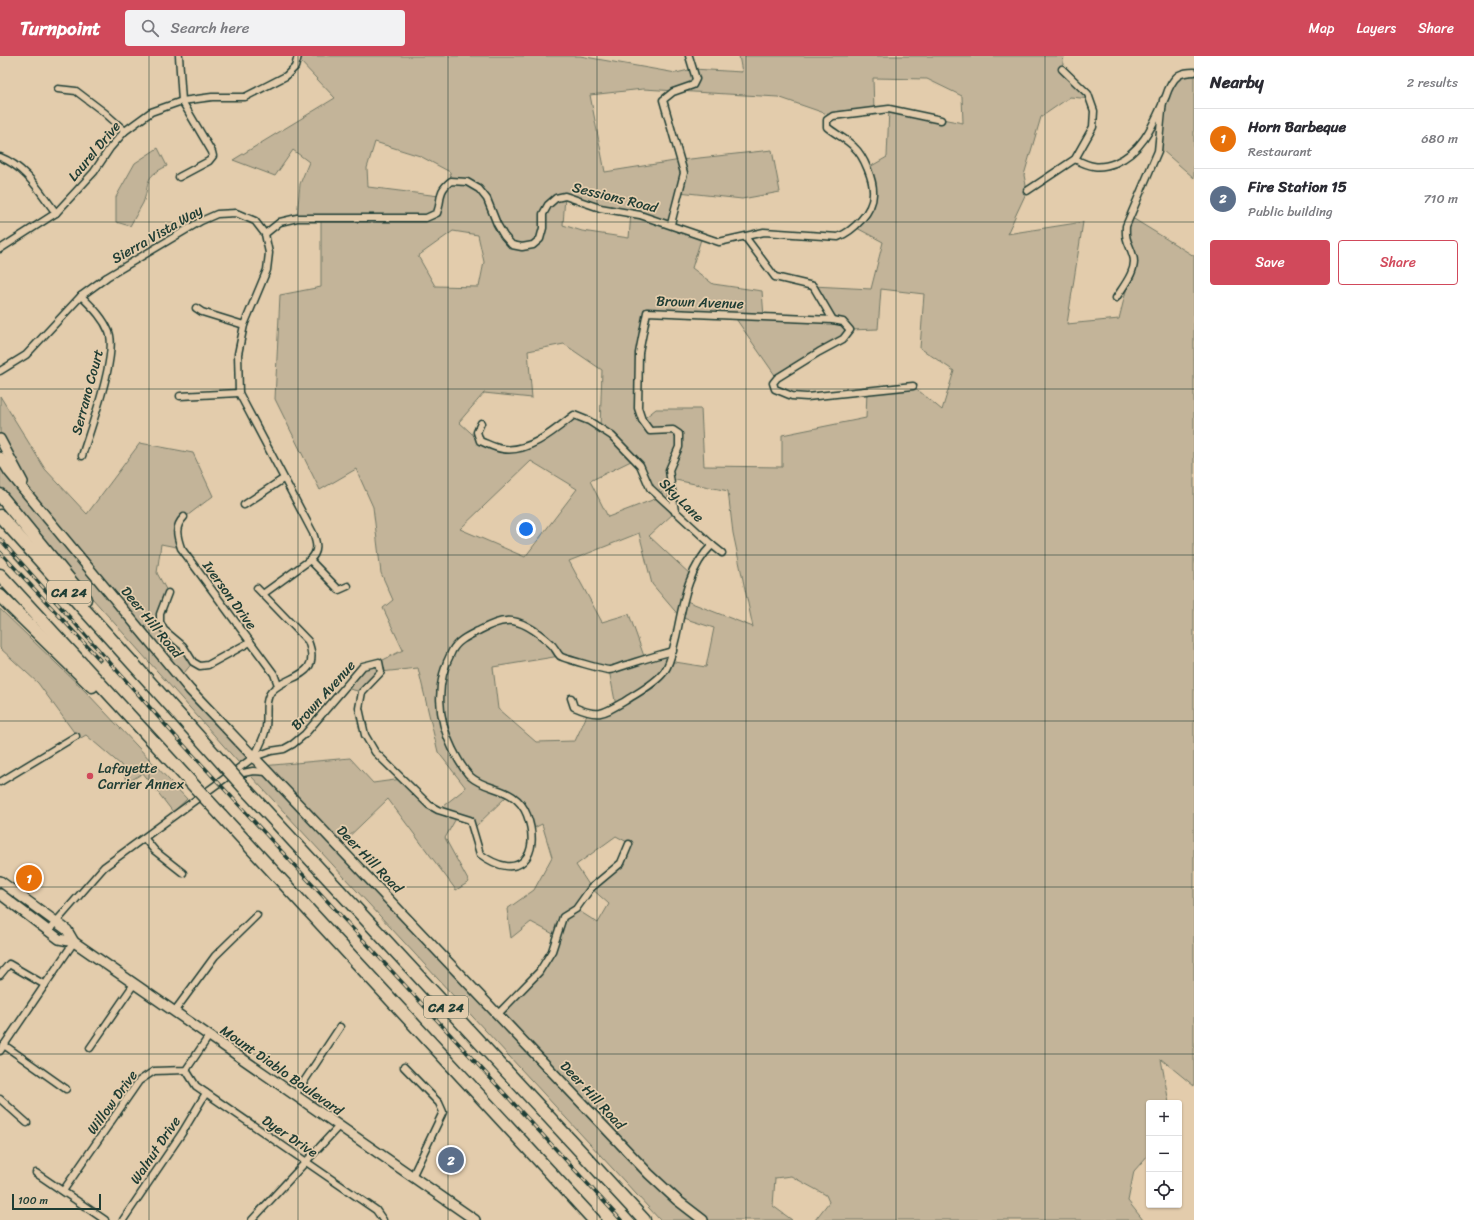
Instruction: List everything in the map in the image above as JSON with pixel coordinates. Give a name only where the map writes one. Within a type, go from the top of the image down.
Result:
[{"type":"highway","points":[[0,495],[76,587],[138,668]]},
{"type":"highway","name":"CA 24","points":[[0,516],[249,793],[644,1220]]},
{"type":"highway","name":"CA 24","points":[[0,575],[153,744],[185,776],[594,1220]]},
{"type":"highway","points":[[0,596],[153,744]]},
{"type":"street","points":[[179,56],[182,101],[213,156],[209,161],[179,177]]},
{"type":"street","name":"Laurel Drive","points":[[0,249],[56,213],[94,172],[110,148],[125,131],[151,112],[182,101],[212,98],[245,98],[286,76],[295,67],[298,56]]},
{"type":"street","name":"Sessions Road","points":[[265,234],[280,222],[297,218],[426,218],[437,213],[440,205],[439,196],[442,188],[451,181],[467,182],[479,189],[487,199],[497,224],[504,236],[512,245],[522,247],[533,245],[540,239],[543,228],[543,214],[556,198],[565,196],[600,208],[640,215],[671,224],[684,172],[663,100],[673,92],[693,85],[696,78],[690,56]]},
{"type":"street","points":[[1027,191],[1075,159],[1092,126],[1094,111],[1088,94],[1062,69]]},
{"type":"street","points":[[1075,159],[1095,168],[1110,165],[1128,158],[1149,134],[1170,86],[1179,75],[1194,72]]},
{"type":"street","points":[[58,88],[76,91],[105,112],[125,131]]},
{"type":"street","points":[[1116,298],[1134,265],[1134,257],[1125,238],[1126,226],[1158,151],[1163,100]]},
{"type":"street","points":[[671,224],[719,242],[746,238],[764,232],[838,238],[848,233],[866,215],[874,195],[868,168],[854,147],[827,127],[827,120],[833,116],[889,109],[940,120]]},
{"type":"street","points":[[0,157],[14,164],[30,178],[56,213]]},
{"type":"street","name":"Sierra Vista Way","points":[[0,371],[26,354],[81,296],[107,277],[201,221],[217,214],[236,213],[255,221],[265,234]]},
{"type":"street","points":[[263,594],[310,560],[316,554],[317,547],[313,533],[283,479],[239,393],[238,354],[244,325],[267,270],[269,253],[265,234]]},
{"type":"street","points":[[746,238],[775,278],[813,286],[833,320],[843,322],[850,330],[843,339],[777,378],[773,383],[775,389],[792,396],[807,397],[913,386]]},
{"type":"street","name":"Serrano Court","points":[[81,296],[100,315],[109,332],[112,344],[109,365],[82,456]]},
{"type":"street","points":[[196,308],[202,312],[244,325]]},
{"type":"street","name":"Brown Avenue","points":[[675,512],[669,470],[678,447],[679,434],[673,430],[650,431],[642,420],[638,408],[638,353],[647,312],[833,320]]},
{"type":"street","points":[[180,396],[239,393]]},
{"type":"street","name":"Sky Lane","points":[[480,423],[477,432],[480,441],[503,449],[518,450],[549,434],[574,415],[589,421],[612,436],[640,465],[650,488],[722,553]]},
{"type":"street","name":"Deer Hill Road","points":[[0,439],[35,502]]},
{"type":"street","name":"Deer Hill Road","points":[[0,457],[9,472],[190,690],[649,1174],[676,1200],[702,1220]]},
{"type":"street","points":[[244,504],[283,479]]},
{"type":"street","name":"Iverson Drive","points":[[184,517],[178,522],[176,534],[181,548],[274,674],[278,685]]},
{"type":"street","points":[[571,698],[574,707],[588,713],[603,714],[646,688],[664,672],[673,650],[686,589],[702,554],[712,545]]},
{"type":"street","points":[[310,560],[339,590],[348,586]]},
{"type":"street","points":[[254,757],[265,732],[267,703],[270,693],[278,685],[302,674],[308,666],[311,649],[308,641],[257,588]]},
{"type":"street","points":[[168,593],[160,614],[160,622],[164,630],[183,646],[193,662],[200,666],[208,665],[250,642]]},
{"type":"street","name":"Brown Avenue","points":[[49,930],[104,867],[145,839],[254,757],[271,751],[284,749],[292,744],[305,734],[363,666],[379,662],[381,672],[362,692],[359,708],[365,735],[374,752],[429,805],[438,810],[470,820],[480,854],[497,864],[507,866],[517,865],[523,862],[528,856],[531,848],[530,830],[522,806],[509,793],[472,778],[459,762],[449,742],[440,715],[440,692],[446,664],[453,649],[464,638],[506,620],[524,625],[552,645],[560,656],[609,670],[673,650]]},
{"type":"street","points":[[0,782],[76,736]]},
{"type":"street","points":[[232,775],[252,771],[268,772]]},
{"type":"street","points":[[145,839],[155,851],[183,873]]},
{"type":"street","points":[[498,1014],[539,972],[552,951],[563,917],[576,909],[591,888],[621,863],[629,844]]},
{"type":"street","name":"Mount Diablo Boulevard","points":[[0,881],[66,930],[74,942],[475,1220]]},
{"type":"street","name":"Mount Diablo Boulevard","points":[[0,894],[59,939],[74,942]]},
{"type":"street","points":[[174,1012],[215,956],[257,915]]},
{"type":"street","points":[[0,1051],[74,942]]},
{"type":"street","points":[[0,975],[9,964],[45,985]]},
{"type":"street","points":[[90,1048],[134,984]]},
{"type":"street","points":[[295,1095],[340,1028]]},
{"type":"street","points":[[186,1070],[209,1036]]},
{"type":"street","points":[[4,1045],[66,1089]]},
{"type":"street","points":[[404,1067],[439,1103],[443,1112],[412,1177]]},
{"type":"street","name":"Willow Drive","points":[[63,1191],[135,1086],[144,1076],[159,1070],[186,1070]]},
{"type":"street","name":"Dyer Drive","points":[[186,1070],[192,1082],[206,1093],[376,1210],[383,1220]]},
{"type":"street","name":"Walnut Drive","points":[[123,1220],[182,1133],[206,1093]]},
{"type":"street","points":[[0,1099],[27,1123]]},
{"type":"street","points":[[252,1220],[339,1126]]},
{"type":"street","points":[[36,1172],[105,1220]]},
{"type":"shaded area","points":[[298,56],[580,56],[676,73],[693,69],[742,72],[739,56],[1064,56],[1062,69],[1091,99],[1070,97],[1041,117],[1024,175],[1027,191],[1007,234],[1083,222],[1067,324],[1119,319],[1134,265],[1125,238],[1129,216],[1194,256],[1194,1086],[1161,1059],[1168,1100],[1146,1100],[1146,1157],[1134,1171],[1128,1201],[1143,1220],[815,1220],[829,1202],[826,1195],[791,1176],[775,1178],[773,1206],[792,1220],[660,1220],[251,776],[256,774],[262,766],[350,758],[373,783],[402,779],[438,810],[466,788],[438,752],[418,668],[381,672],[362,692],[345,688],[363,666],[379,662],[403,650],[383,608],[393,600],[381,573],[373,507],[356,469],[320,490],[275,399],[280,295],[321,287],[321,217],[297,218],[300,184],[309,162],[293,150],[275,176],[233,160],[335,98],[298,59]],"holes":[[[873,78],[927,79],[962,96],[963,123],[889,109],[887,157],[868,168],[872,199],[867,212],[855,227],[883,242],[871,289],[813,286],[833,320],[764,317],[762,291],[713,284],[692,268],[702,236],[671,224],[679,192],[742,199],[780,192],[772,150],[681,160],[605,172],[590,95],[643,89],[778,97],[833,116],[874,111]],[[375,142],[420,156],[450,172],[451,181],[439,196],[368,187],[367,168]],[[565,196],[631,213],[629,238],[582,231],[563,225]],[[453,231],[478,235],[484,262],[479,287],[435,286],[418,256]],[[881,289],[924,294],[920,348],[954,371],[942,410],[913,386],[867,390],[866,418],[782,435],[782,467],[704,466],[701,409],[656,409],[642,420],[637,395],[637,381],[647,312],[734,316],[777,378],[843,339],[850,330],[878,329]],[[564,344],[602,370],[600,428],[574,415],[530,444],[518,449],[491,446],[480,441],[459,422],[484,393],[532,398],[528,351]],[[635,459],[660,497],[608,517],[590,481]],[[531,461],[577,489],[525,557],[460,529]],[[671,479],[728,491],[733,533],[753,627],[684,600],[692,576],[649,536],[675,512]],[[639,533],[652,584],[680,617],[714,628],[706,667],[669,661],[673,651],[645,659],[629,614],[602,622],[569,561]],[[560,656],[609,670],[616,706],[588,713],[575,741],[536,742],[498,709],[493,667]],[[509,794],[527,815],[530,830],[542,824],[552,857],[534,890],[507,909],[511,938],[531,922],[557,936],[539,972],[498,1014],[339,846],[388,799],[456,890],[469,882],[445,838],[458,815],[472,823],[473,829]],[[616,836],[629,843],[621,863],[591,888],[576,865]],[[591,888],[609,904],[598,923],[576,909]]]},
{"type":"shaded area","points":[[1194,72],[1194,178],[1162,150],[1163,100],[1179,75]]},
{"type":"shaded area","points":[[158,148],[167,166],[159,170],[151,177],[143,203],[130,226],[116,222],[116,197],[135,163]]},
{"type":"shaded area","points":[[0,396],[45,469],[87,514],[140,443],[193,453],[213,496],[179,522],[181,548],[161,544],[157,573],[168,593],[160,622],[193,662],[180,678],[254,757],[246,763],[239,763],[76,580],[0,488],[0,457],[9,472],[0,439]]},
{"type":"shaded area","points":[[0,609],[86,692],[187,799],[173,812],[143,773],[127,783],[121,765],[86,735],[79,739],[38,683],[0,648]]},
{"type":"railway","points":[[0,539],[169,729],[621,1220]]},
{"type":"railway","points":[[0,552],[100,660]]},
{"type":"place","name":"Lafayette Carrier Annex","points":[[90,776]]},
{"type":"place","name":"Horn Barbeque","points":[[29,878]]},
{"type":"place","name":"Fire Station 15","points":[[451,1160]]}]
